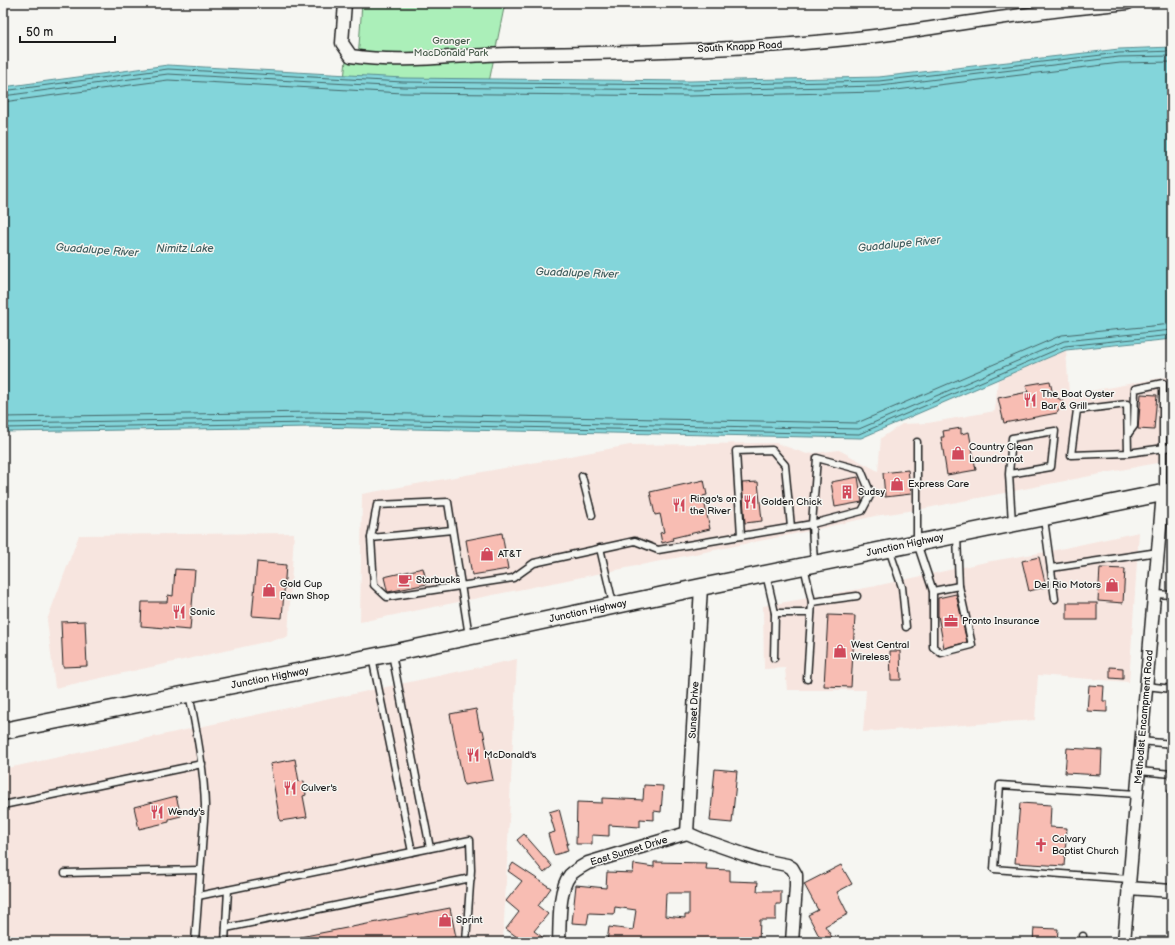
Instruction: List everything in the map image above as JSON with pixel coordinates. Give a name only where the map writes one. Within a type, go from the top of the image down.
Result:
[{"type":"main road","name":"Junction Highway","points":[[3,731],[392,653],[888,548],[1168,492]]},
{"type":"street","name":"South Knapp Road","points":[[344,3],[342,44],[351,56],[384,59],[419,59],[486,54],[580,54],[676,51],[803,43],[883,35],[1000,18],[1128,3]]},
{"type":"street","name":"Methodist Encampment Road","points":[[1124,942],[1158,552],[1168,492]]},
{"type":"street","name":"Sunset Drive","points":[[687,833],[701,587]]},
{"type":"street","name":"East Sunset Drive","points":[[559,942],[562,892],[567,879],[576,870],[588,863],[687,833]]},
{"type":"street","points":[[687,833],[743,854],[762,860],[787,865],[792,868],[796,875],[792,942]]},
{"type":"street","points":[[1129,883],[1172,891]]},
{"type":"lane","points":[[1128,434],[1134,426],[1135,389],[1163,383],[1163,449],[1168,492]]},
{"type":"lane","points":[[1128,453],[1127,404],[1077,410],[1071,455],[1128,453],[1172,447]]},
{"type":"lane","points":[[1009,474],[1051,467],[1055,431],[1012,438],[1009,474],[1012,523]]},
{"type":"lane","points":[[917,442],[918,542],[933,591],[933,647],[941,653],[972,645],[959,586],[957,534]]},
{"type":"lane","points":[[741,536],[736,451],[772,450],[785,465],[790,527]]},
{"type":"lane","points":[[469,637],[461,586],[452,530],[448,502],[377,505],[371,538],[374,585],[387,597],[461,586],[513,578],[534,563],[635,541],[658,550],[812,524],[862,511],[871,494],[861,470],[817,458],[812,524],[809,565],[812,602],[807,679]]},
{"type":"lane","points":[[582,476],[592,515]]},
{"type":"lane","points":[[1044,517],[1055,599]]},
{"type":"lane","points":[[371,538],[452,530]]},
{"type":"lane","points":[[600,548],[614,606]]},
{"type":"lane","points":[[888,548],[902,587],[906,627]]},
{"type":"lane","points":[[1051,568],[1158,552]]},
{"type":"lane","points":[[766,574],[774,613],[774,658]]},
{"type":"lane","points":[[933,591],[959,586]]},
{"type":"lane","points":[[1155,594],[1172,595]]},
{"type":"lane","points":[[812,602],[857,596]]},
{"type":"lane","points":[[774,613],[811,613]]},
{"type":"lane","points":[[392,653],[430,848]]},
{"type":"lane","points":[[372,657],[412,852]]},
{"type":"lane","points":[[1146,686],[1172,689]]},
{"type":"lane","points":[[189,694],[205,785],[205,806],[195,942]]},
{"type":"lane","points":[[1141,742],[1172,744]]},
{"type":"lane","points":[[3,805],[202,764]]},
{"type":"lane","points":[[1139,771],[1172,774]]},
{"type":"lane","points":[[1129,883],[994,869],[1000,784],[1137,794]]},
{"type":"lane","points":[[1172,791],[1172,798]]},
{"type":"lane","points":[[198,896],[470,840],[471,878],[466,942]]},
{"type":"lane","points":[[65,873],[200,870]]},
{"type":"lane","points":[[226,928],[471,878]]},
{"type":"lane","points":[[225,942],[228,890]]},
{"type":"shaded area","points":[[1066,350],[1069,395],[1172,376],[1172,460],[922,509],[875,516],[809,531],[360,622],[362,494],[630,445],[776,443],[807,454],[839,450],[878,471],[881,438],[902,424],[928,423],[995,411],[998,380]]},
{"type":"shaded area","points":[[1139,532],[1129,682],[1038,675],[1035,720],[863,732],[866,690],[787,690],[785,668],[764,669],[763,606],[871,587],[986,562],[1046,552]]},
{"type":"shaded area","points":[[294,533],[288,637],[55,688],[47,620],[79,535]]},
{"type":"shaded area","points":[[517,659],[503,942],[3,942],[3,769]]},
{"type":"green space","name":"Granger MacDonald Park","points":[[362,3],[505,3],[487,92],[343,89],[346,60],[358,60]]},
{"type":"water","name":"Nimitz Lake","points":[[1172,47],[1172,339],[1066,350],[861,438],[312,427],[3,432],[3,87],[168,65],[403,78],[690,81],[879,77],[1119,49]]},
{"type":"building","name":"The Boat Oyster Bar & Grill","points":[[1050,381],[1053,395],[1064,402],[1057,413],[1004,423],[998,398],[1028,392],[1026,385]]},
{"type":"building","points":[[1141,394],[1157,395],[1154,430],[1138,429]]},
{"type":"building","name":"Country Clean Laundromat","points":[[961,428],[961,434],[969,432],[976,470],[947,475],[941,437],[944,437],[943,431]]},
{"type":"building","name":"Express Care","points":[[908,470],[911,494],[885,497],[883,473]]},
{"type":"building","name":"Sudsy","points":[[858,477],[862,502],[835,507],[831,482]]},
{"type":"building","name":"Ringo's on the River","points":[[704,480],[707,495],[703,496],[710,529],[672,538],[673,540],[662,543],[660,533],[664,532],[660,514],[655,515],[650,492]]},
{"type":"building","name":"Golden Chick","points":[[758,482],[762,521],[745,523],[742,483]]},
{"type":"building","name":"AT&T","points":[[502,533],[508,569],[472,575],[466,540]]},
{"type":"building","points":[[1039,557],[1046,587],[1029,591],[1022,561]]},
{"type":"building","name":"Gold Cup Pawn Shop","points":[[257,562],[286,565],[282,618],[252,616]]},
{"type":"building","name":"Starbucks","points":[[423,568],[427,584],[388,592],[384,577]]},
{"type":"building","name":"Del Rio Motors","points":[[1100,568],[1125,569],[1123,603],[1098,601]]},
{"type":"building","name":"Sonic","points":[[175,569],[195,570],[190,630],[141,626],[142,602],[167,602],[168,595],[173,596]]},
{"type":"building","name":"Pronto Insurance","points":[[956,594],[967,642],[944,648],[938,615],[938,598]]},
{"type":"building","points":[[1067,603],[1097,603],[1097,620],[1067,620]]},
{"type":"building","name":"West Central Wireless","points":[[828,615],[855,616],[851,687],[824,686]]},
{"type":"building","points":[[85,621],[87,666],[63,667],[61,622]]},
{"type":"building","points":[[890,651],[900,651],[901,680],[891,680]]},
{"type":"building","points":[[1110,667],[1123,668],[1123,679],[1110,678]]},
{"type":"building","points":[[1089,685],[1104,686],[1103,701],[1107,701],[1107,712],[1087,711]]},
{"type":"building","name":"McDonald's","points":[[476,709],[480,730],[483,730],[493,780],[464,785],[450,714]]},
{"type":"building","points":[[1067,748],[1102,750],[1101,775],[1065,773]]},
{"type":"building","name":"Culver's","points":[[295,759],[299,782],[304,781],[306,795],[303,796],[307,817],[280,821],[270,764]]},
{"type":"building","points":[[715,769],[737,771],[732,823],[710,821]]},
{"type":"building","points":[[644,785],[663,786],[661,812],[654,811],[654,820],[640,819],[640,827],[609,825],[609,836],[592,835],[592,844],[576,844],[577,802],[602,803],[602,798],[643,800]]},
{"type":"building","name":"Wendy's","points":[[176,796],[181,816],[169,819],[169,822],[139,829],[134,807]]},
{"type":"building","name":"Calvary Baptist Church","points":[[1020,803],[1051,805],[1050,827],[1067,828],[1064,866],[1015,863]]},
{"type":"building","points":[[559,809],[568,844],[566,844],[568,851],[554,855],[548,834],[555,832],[549,812]]},
{"type":"building","points":[[524,834],[552,866],[544,873],[517,840]]},
{"type":"building","points":[[654,862],[707,863],[706,869],[730,870],[730,881],[758,882],[757,891],[781,891],[781,904],[776,904],[776,920],[760,920],[759,942],[607,942],[609,927],[633,930],[636,910],[615,907],[614,914],[589,913],[587,924],[572,923],[576,885],[606,888],[607,872],[633,873],[634,864],[654,867]],"holes":[[[666,893],[689,893],[689,915],[685,915],[685,918],[665,916]]]},
{"type":"building","points":[[513,863],[551,888],[538,906],[548,914],[534,931],[549,942],[524,942],[506,929],[519,912],[506,901],[522,881],[508,871]]},
{"type":"building","points":[[841,865],[852,884],[837,892],[848,914],[825,926],[835,942],[822,942],[808,915],[818,910],[804,884]]},
{"type":"building","points":[[450,908],[456,937],[451,938],[452,942],[301,942],[300,937]]},
{"type":"building","points":[[1034,928],[1058,929],[1057,942],[1033,942]]},
{"type":"place","name":"The Boat Oyster Bar & Grill","points":[[1030,400]]},
{"type":"place","name":"Country Clean Laundromat","points":[[958,453]]},
{"type":"place","name":"Express Care","points":[[897,484]]},
{"type":"place","name":"Sudsy","points":[[847,492]]},
{"type":"place","name":"Golden Chick","points":[[750,502]]},
{"type":"place","name":"Ringo's on the River","points":[[679,505]]},
{"type":"place","name":"AT&T","points":[[487,554]]},
{"type":"place","name":"Starbucks","points":[[405,580]]},
{"type":"place","name":"Del Rio Motors","points":[[1112,585]]},
{"type":"place","name":"Gold Cup Pawn Shop","points":[[269,590]]},
{"type":"place","name":"Sonic","points":[[179,612]]},
{"type":"place","name":"Pronto Insurance","points":[[951,621]]},
{"type":"place","name":"West Central Wireless","points":[[840,651]]},
{"type":"place","name":"McDonald's","points":[[473,755]]},
{"type":"place","name":"Culver's","points":[[290,788]]},
{"type":"place","name":"Wendy's","points":[[157,812]]},
{"type":"place","name":"Calvary Baptist Church","points":[[1041,845]]},
{"type":"place","name":"Sprint","points":[[445,920]]},
{"type":"water label","name":"Guadalupe River","points":[[899,244]]},
{"type":"water label","name":"Guadalupe River","points":[[97,250]]},
{"type":"water label","name":"Guadalupe River","points":[[577,273]]}]
